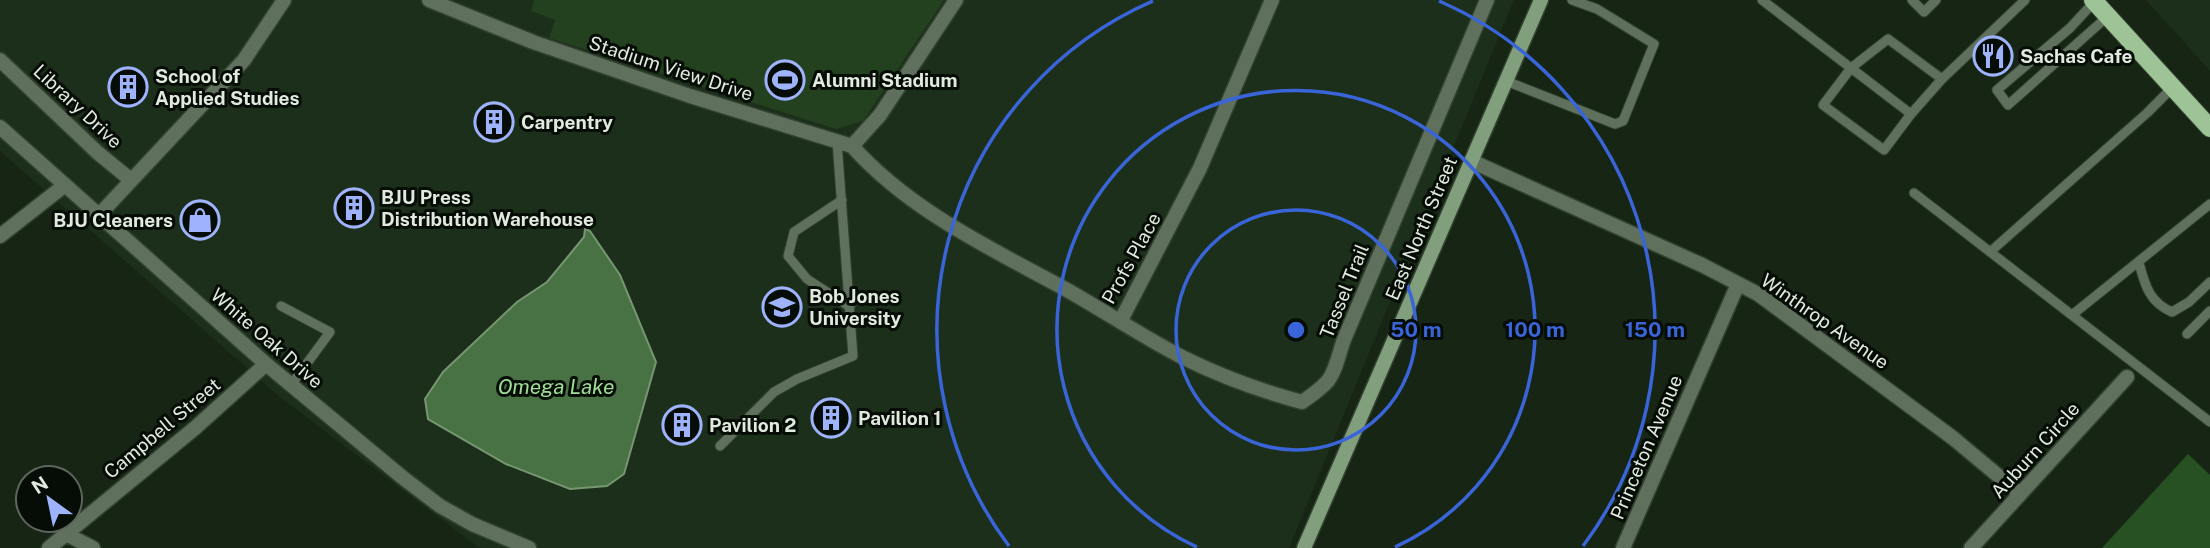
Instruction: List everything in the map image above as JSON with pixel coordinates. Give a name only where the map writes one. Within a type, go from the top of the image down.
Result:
[{"type":"main road","name":"East North Street","points":[[1304,548],[1541,0]]},
{"type":"main road","points":[[2093,1],[2210,128]]},
{"type":"street","points":[[99,215],[244,60],[284,0]]},
{"type":"street","name":"Stadium View Drive","points":[[429,0],[533,42],[690,96],[845,144]]},
{"type":"street","points":[[845,144],[880,115],[956,0]]},
{"type":"street","name":"Profs Place","points":[[845,144],[886,180],[940,220],[1121,320],[1200,168],[1272,0]]},
{"type":"street","name":"Tassel Trail","points":[[1121,320],[1183,357],[1265,392],[1302,402],[1326,386],[1334,373],[1343,342],[1487,0]]},
{"type":"street","name":"Library Drive","points":[[0,60],[98,153],[131,180]]},
{"type":"street","name":"White Oak Drive","points":[[0,127],[266,364],[402,477],[440,506],[472,524],[529,548]]},
{"type":"street","name":"Winthrop Avenue","points":[[1471,161],[1758,293],[1953,438],[2020,494]]},
{"type":"street","points":[[0,236],[65,185]]},
{"type":"street","name":"Princeton Avenue","points":[[1623,548],[1738,284]]},
{"type":"street","name":"Campbell Street","points":[[84,519],[195,428],[266,364]]},
{"type":"street","name":"Auburn Circle","points":[[1971,548],[2127,377]]},
{"type":"street","points":[[66,534],[93,548]]},
{"type":"street","name":"Campbell Street","points":[[49,548],[66,534]]},
{"type":"lane","points":[[1506,81],[1615,124],[1623,121],[1654,44],[1597,9],[1572,0]]},
{"type":"lane","points":[[1762,0],[1911,114]]},
{"type":"lane","points":[[1912,0],[1924,12],[1936,0]]},
{"type":"lane","points":[[1942,79],[1888,38],[1851,68],[1823,105],[1884,150],[1942,79],[2025,0]]},
{"type":"lane","points":[[2093,1],[2070,28],[1997,90],[2008,105],[2108,16]]},
{"type":"lane","points":[[1990,252],[2173,87]]},
{"type":"lane","points":[[720,446],[774,392],[797,379],[853,356],[842,200],[845,144]]},
{"type":"lane","points":[[1914,193],[2210,422]]},
{"type":"lane","points":[[842,200],[793,232],[788,256],[807,279],[850,307]]},
{"type":"lane","points":[[2072,315],[2210,204]]},
{"type":"lane","points":[[2138,262],[2146,291],[2159,307],[2172,312],[2189,302],[2210,282]]},
{"type":"lane","points":[[281,306],[330,332],[291,385]]},
{"type":"lane","points":[[2187,334],[2210,312]]},
{"type":"shaded area","name":"Bob Jones University","points":[[0,0],[1514,0],[1289,548],[483,548],[478,547],[281,398],[0,151]]},
{"type":"shaded area","name":"Alumni Stadium","points":[[534,0],[944,0],[863,121],[836,129],[549,38],[555,20],[531,11]]},
{"type":"shaded area","points":[[2146,0],[2210,0],[2210,71]]},
{"type":"shaded area","points":[[2188,454],[2210,475],[2210,548],[2102,548]]},
{"type":"water","name":"Omega Lake","points":[[585,229],[590,231],[620,275],[656,362],[624,474],[607,486],[570,489],[506,464],[428,419],[425,399],[443,372],[517,302],[547,282],[584,237]]},
{"type":"place","name":"Sachas Cafe","points":[[1993,56]]},
{"type":"place","name":"Alumni Stadium","points":[[785,80]]},
{"type":"place","name":"School of Applied Studies","points":[[128,87]]},
{"type":"place","name":"Carpentry","points":[[494,122]]},
{"type":"place","name":"BJU Press Distribution Warehouse","points":[[354,208]]},
{"type":"place","name":"BJU Cleaners","points":[[200,220]]},
{"type":"place","name":"Bob Jones University","points":[[782,307]]},
{"type":"place","name":"Pavilion 1","points":[[831,418]]},
{"type":"place","name":"Pavilion 2","points":[[682,425]]}]
